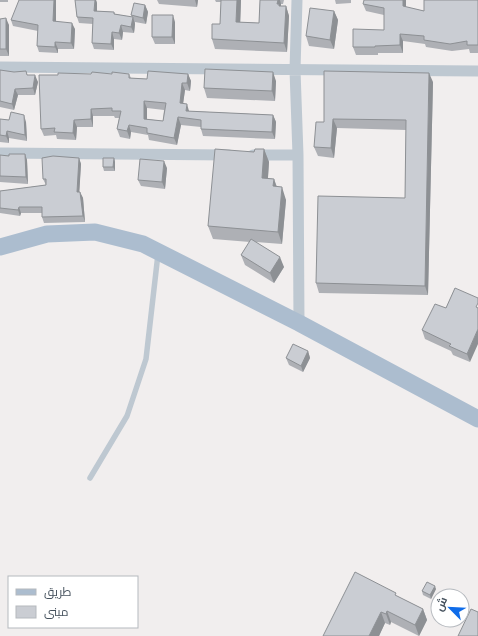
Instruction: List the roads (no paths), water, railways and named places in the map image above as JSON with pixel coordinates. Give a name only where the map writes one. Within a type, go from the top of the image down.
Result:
[{"type":"main road","points":[[0,246],[47,234],[95,232],[143,244],[299,323],[478,419]]},
{"type":"street","points":[[297,0],[295,70],[298,155],[299,323]]},
{"type":"street","points":[[0,67],[478,70]]},
{"type":"street","points":[[0,153],[298,155]]},
{"type":"lane","points":[[90,478],[127,416],[146,359],[158,252]]}]
